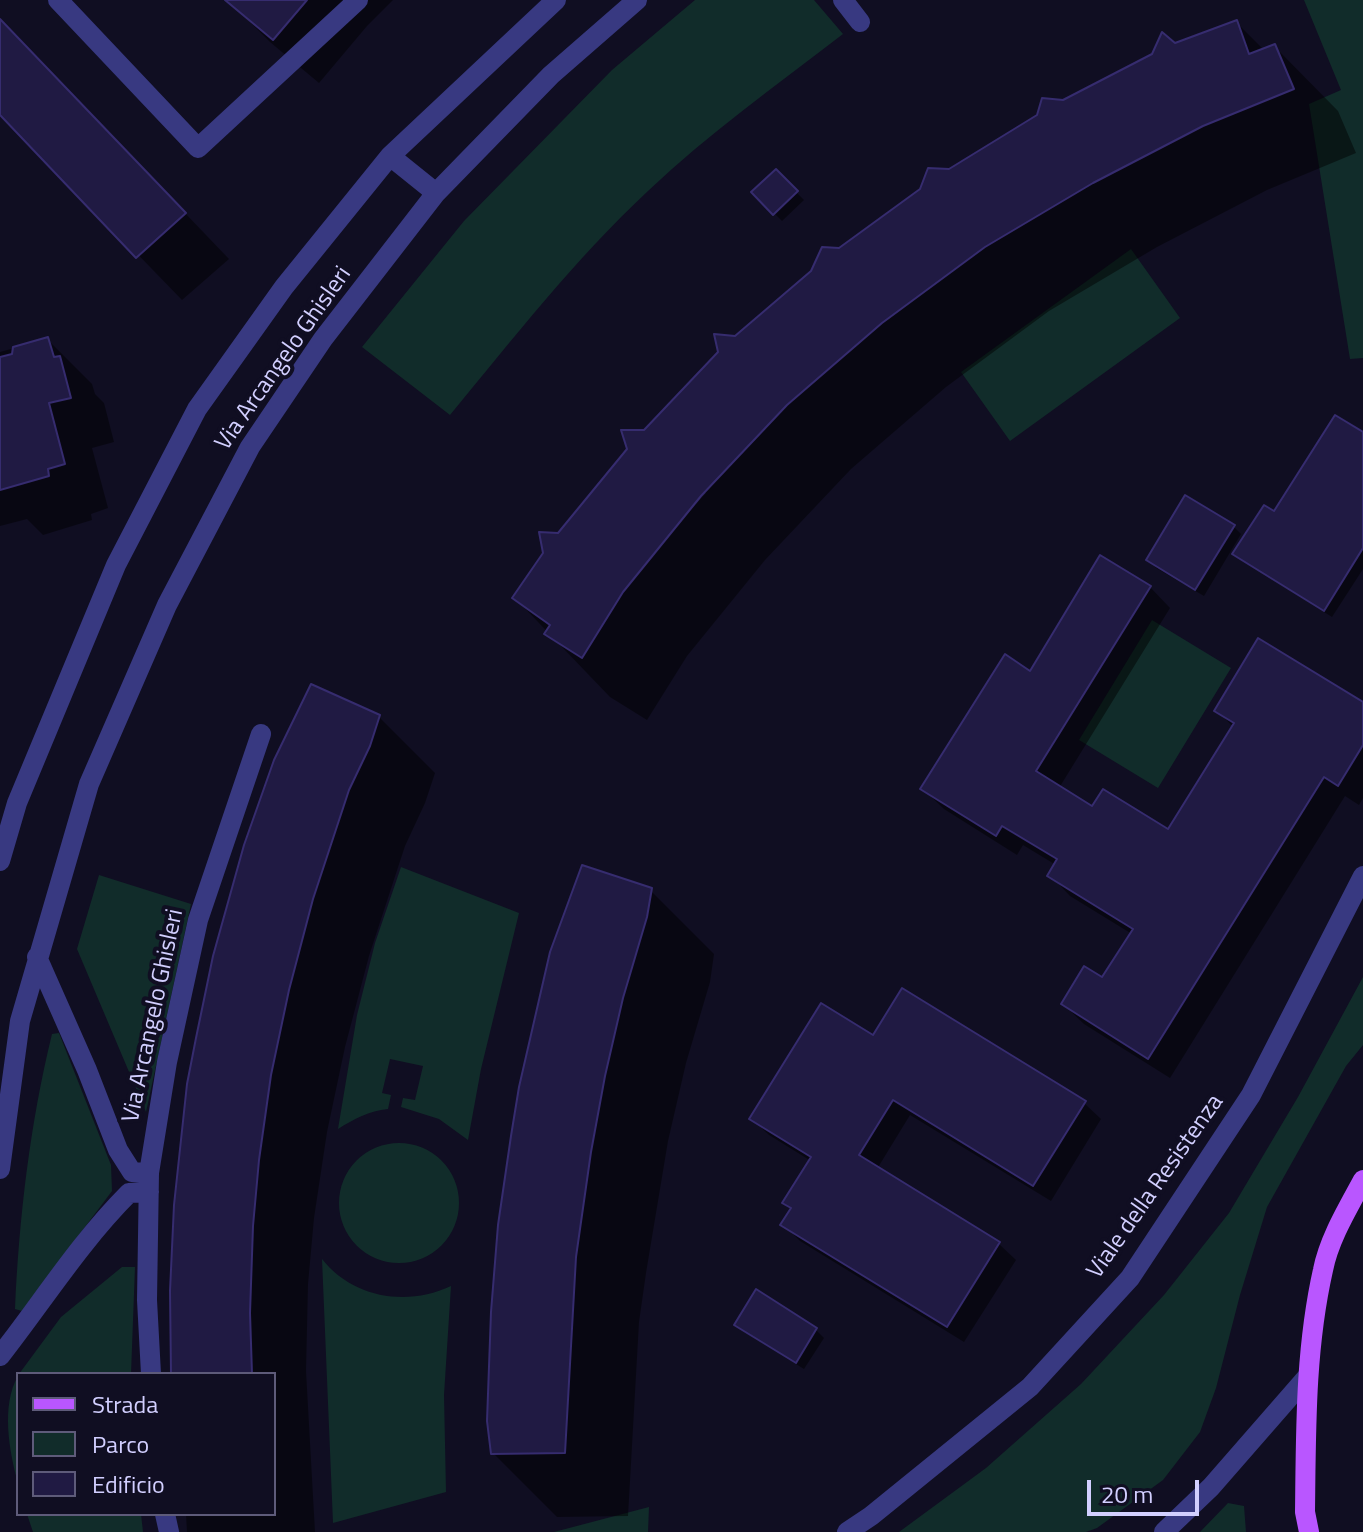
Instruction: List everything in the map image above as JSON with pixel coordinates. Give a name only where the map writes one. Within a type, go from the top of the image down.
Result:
[{"type":"main road","points":[[1309,1532],[1305,1512],[1307,1377],[1323,1268],[1346,1211],[1363,1180]]},
{"type":"street","points":[[58,0],[198,148],[358,0]]},
{"type":"street","name":"Via Arcangelo Ghisleri","points":[[0,861],[17,803],[116,565],[197,409],[284,287],[390,156],[556,0]]},
{"type":"street","name":"Via Arcangelo Ghisleri","points":[[0,1169],[10,1019],[37,957],[89,784],[174,592],[250,447],[323,339],[436,193],[551,75],[637,0]]},
{"type":"street","points":[[843,0],[860,22]]},
{"type":"street","points":[[390,156],[436,193]]},
{"type":"street","name":"Via Arcangelo Ghisleri","points":[[151,1372],[147,1300],[149,1183],[167,1062],[198,920],[261,734]]},
{"type":"street","name":"Viale della Resistenza","points":[[847,1532],[1030,1387],[1130,1278],[1251,1095],[1363,876]]},
{"type":"street","name":"Via Arcangelo Ghisleri","points":[[37,957],[118,1150],[132,1172],[149,1183]]},
{"type":"street","points":[[0,1356],[92,1232],[129,1193],[149,1183]]},
{"type":"street","points":[[1164,1532],[1211,1487],[1307,1377]]},
{"type":"green space","points":[[695,0],[814,0],[843,34],[694,150],[621,217],[545,300],[450,415],[362,347],[464,221],[612,70]]},
{"type":"green space","points":[[1304,0],[1363,0],[1363,358],[1350,359],[1309,104],[1341,90]]},
{"type":"green space","points":[[1131,249],[1180,318],[1010,441],[961,372]]},
{"type":"green space","points":[[1152,620],[1231,668],[1158,788],[1079,740]]},
{"type":"green space","points":[[401,867],[519,913],[481,1069],[468,1140],[439,1119],[401,1107],[403,1098],[415,1100],[423,1066],[390,1059],[382,1093],[391,1095],[388,1109],[362,1116],[338,1129],[357,1015],[375,943]]},
{"type":"green space","points":[[99,875],[191,904],[146,1112],[77,949]]},
{"type":"green space","points":[[1363,977],[1363,1045],[1346,1066],[1267,1207],[1216,1388],[1200,1432],[1163,1480],[1097,1528],[1086,1532],[899,1532],[986,1468],[1081,1384],[1164,1295],[1229,1213],[1298,1097]]},
{"type":"green space","points":[[59,1033],[111,1165],[112,1191],[22,1311],[15,1309],[27,1171],[52,1034]]},
{"type":"green space","points":[[399,1143],[422,1147],[442,1160],[455,1180],[459,1203],[455,1226],[442,1246],[422,1259],[399,1263],[376,1259],[356,1246],[343,1226],[339,1203],[343,1180],[356,1160],[376,1147]]},
{"type":"green space","points":[[322,1259],[349,1283],[382,1295],[417,1296],[451,1286],[444,1395],[446,1492],[333,1523]]},
{"type":"green space","points":[[122,1267],[135,1267],[131,1372],[20,1372],[61,1317]]},
{"type":"green space","points":[[16,1381],[16,1474],[8,1428]]},
{"type":"green space","points":[[1228,1503],[1244,1506],[1246,1532],[1200,1532]]},
{"type":"green space","points":[[649,1507],[648,1532],[554,1532]]},
{"type":"green space","points":[[28,1516],[141,1516],[143,1532],[33,1532]]},
{"type":"building","points":[[225,0],[307,0],[273,40]]},
{"type":"building","points":[[0,19],[186,213],[136,258],[0,115]]},
{"type":"building","points":[[1237,20],[1249,54],[1275,44],[1294,89],[1203,126],[1093,183],[985,247],[882,323],[787,405],[701,496],[623,592],[582,658],[544,634],[550,625],[512,598],[543,553],[539,532],[558,533],[627,449],[621,430],[644,430],[718,352],[714,334],[735,336],[811,271],[822,247],[839,248],[920,189],[928,168],[949,169],[1037,115],[1042,98],[1063,100],[1152,54],[1162,32],[1175,43]]},
{"type":"building","points":[[776,169],[798,191],[773,215],[751,192]]},
{"type":"building","points":[[48,337],[54,357],[60,356],[71,398],[49,403],[65,464],[48,469],[49,476],[0,490],[0,357],[12,354],[13,347]]},
{"type":"building","points":[[1335,415],[1363,432],[1363,548],[1324,611],[1232,554],[1264,505],[1274,511]]},
{"type":"building","points":[[1185,495],[1235,525],[1195,590],[1146,560]]},
{"type":"building","points":[[1100,555],[1151,586],[1036,771],[1092,806],[1103,789],[1168,829],[1234,723],[1214,711],[1258,638],[1363,702],[1363,745],[1338,786],[1324,777],[1148,1059],[1061,1004],[1084,966],[1102,977],[1133,929],[1047,876],[1057,859],[1002,826],[996,836],[920,789],[1005,654],[1030,671]]},
{"type":"building","points":[[311,684],[380,715],[370,746],[349,790],[313,899],[271,1075],[253,1226],[252,1372],[171,1372],[170,1291],[174,1205],[187,1084],[213,956],[244,845],[274,760]]},
{"type":"building","points":[[582,865],[652,888],[647,917],[623,998],[591,1152],[576,1257],[565,1453],[491,1454],[487,1421],[491,1312],[498,1225],[511,1136],[550,952]]},
{"type":"building","points":[[902,988],[1086,1101],[1033,1186],[893,1100],[859,1155],[1000,1242],[947,1327],[780,1225],[791,1208],[782,1203],[811,1157],[749,1119],[821,1003],[873,1035]]},
{"type":"building","points":[[756,1289],[817,1328],[796,1363],[734,1325]]}]
